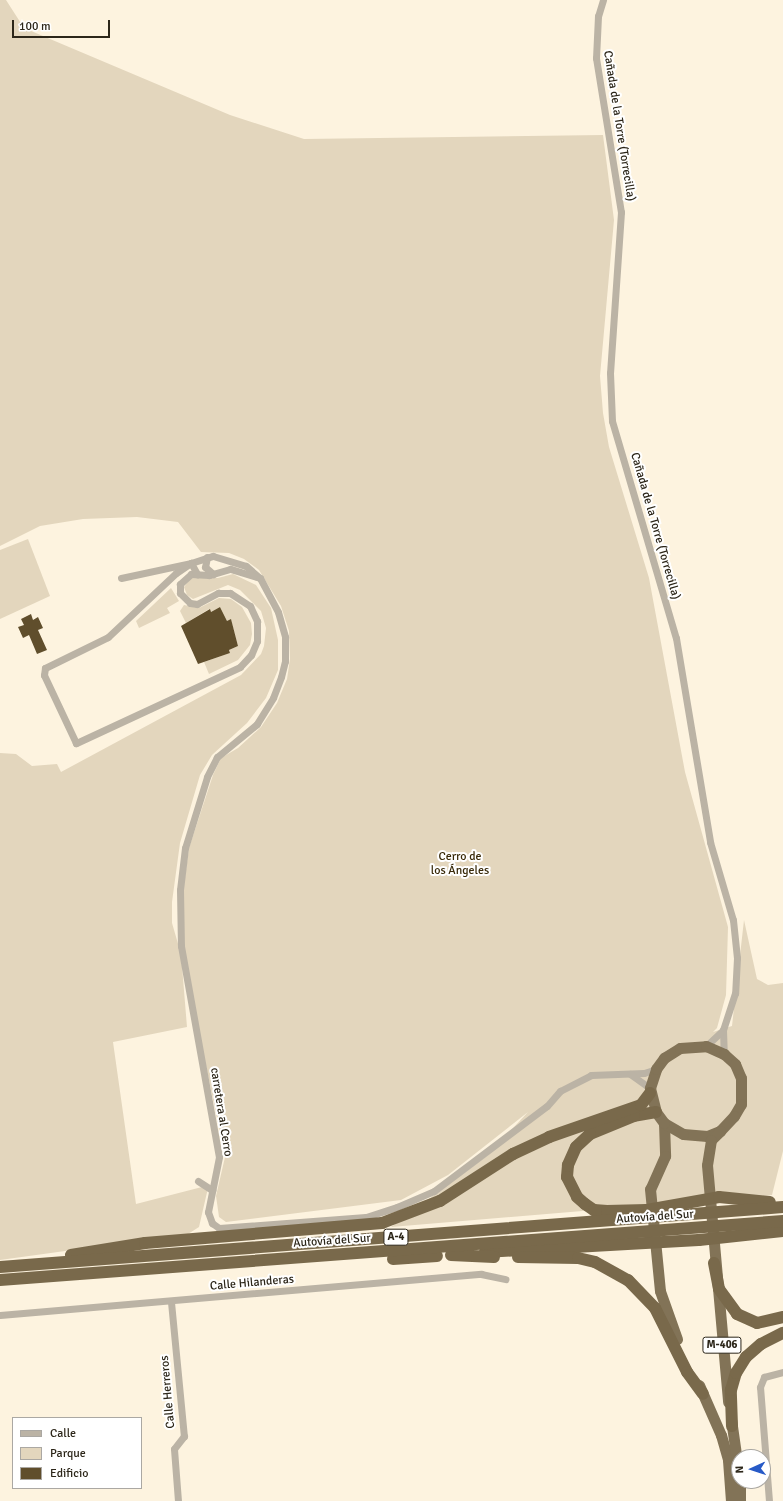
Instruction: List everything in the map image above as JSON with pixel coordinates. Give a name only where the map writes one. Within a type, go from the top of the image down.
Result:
[{"type":"highway","name":"M-406","points":[[650,1090],[656,1069],[664,1058],[680,1048],[706,1046],[724,1054],[734,1064],[741,1078],[741,1104],[708,1149],[708,1180],[714,1263],[735,1449]]},
{"type":"highway","points":[[650,1090],[656,1112],[664,1123],[683,1134],[707,1136],[720,1131]]},
{"type":"highway","points":[[4,1267],[145,1243],[382,1223],[440,1201],[513,1154],[549,1137],[640,1105],[650,1090]]},
{"type":"highway","points":[[656,1112],[634,1116],[590,1134],[576,1147],[568,1165],[568,1177],[574,1192],[585,1204],[594,1210],[607,1211],[647,1210],[719,1197],[761,1203],[783,1201]]},
{"type":"highway","name":"M-406","points":[[664,1123],[665,1156],[650,1189],[656,1267],[671,1326],[703,1394],[728,1460],[731,1501]]},
{"type":"highway","name":"Autovía del Sur","points":[[4,1267],[783,1207]]},
{"type":"highway","name":"Autovía del Sur","points":[[0,1280],[783,1221]]},
{"type":"highway","points":[[307,1257],[337,1262],[783,1231]]},
{"type":"highway","points":[[753,1234],[783,1240]]},
{"type":"highway","points":[[451,1255],[578,1258],[612,1270],[643,1293],[655,1308],[687,1372],[703,1394]]},
{"type":"highway","points":[[714,1263],[719,1289],[737,1314],[758,1323],[783,1317]]},
{"type":"highway","points":[[732,1426],[731,1390],[736,1373],[746,1357],[761,1344],[783,1333]]},
{"type":"highway","points":[[740,1489],[740,1501]]},
{"type":"street","name":"Cañada de la Torre (Torrecilla)","points":[[603,0],[598,16],[596,58],[621,212],[610,373],[612,421],[676,638],[706,816],[733,920],[737,958],[735,993],[722,1030],[724,1054]]},
{"type":"street","points":[[208,557],[206,567],[213,574]]},
{"type":"street","points":[[121,578],[208,557],[227,558],[246,566],[260,578]]},
{"type":"street","points":[[191,562],[108,637],[45,668],[44,675],[76,743],[240,667],[250,655],[257,641],[257,621],[250,606],[230,594],[218,593],[204,602],[190,603],[180,593],[180,584],[184,577],[196,574],[213,574],[230,569],[260,578]]},
{"type":"street","points":[[191,562],[196,574]]},
{"type":"street","name":"carretera al Cerro","points":[[260,578],[278,612],[285,637],[285,661],[281,677],[273,698],[257,724],[217,757],[207,777],[185,848],[180,890],[182,946],[219,1157],[208,1212],[212,1223],[219,1228],[366,1217],[434,1191],[547,1106],[560,1091],[591,1075],[630,1074]]},
{"type":"street","points":[[706,1046],[722,1030]]},
{"type":"street","points":[[630,1074],[656,1069]]},
{"type":"street","points":[[630,1074],[650,1090]]},
{"type":"street","points":[[198,1181],[212,1190]]},
{"type":"street","name":"Calle Hilanderas","points":[[0,1315],[171,1302],[481,1274],[505,1279]]},
{"type":"street","name":"Calle Herreros","points":[[171,1302],[184,1436],[174,1449],[178,1501]]},
{"type":"street","points":[[769,1501],[760,1387],[764,1377],[783,1372]]},
{"type":"green space","name":"Cerro de los Ángeles","points":[[0,0],[6,0],[24,28],[230,115],[304,139],[603,135],[614,220],[600,376],[603,413],[609,447],[649,578],[685,772],[728,927],[726,995],[717,1028],[713,1032],[732,1026],[744,920],[757,979],[768,985],[783,983],[783,1151],[772,1195],[391,1227],[488,1155],[528,1112],[448,1175],[401,1200],[226,1222],[219,1217],[216,1196],[225,1157],[181,946],[182,899],[189,848],[213,775],[221,758],[238,748],[261,727],[277,703],[287,679],[290,659],[289,631],[281,606],[259,570],[244,559],[229,553],[201,552],[178,522],[137,517],[83,519],[40,526],[0,546]]},
{"type":"green space","points":[[28,539],[50,596],[0,619],[0,550]]},
{"type":"green space","points":[[233,574],[256,585],[271,608],[278,640],[278,670],[266,698],[247,723],[212,755],[200,775],[180,843],[172,902],[172,923],[181,954],[187,1027],[113,1042],[136,1204],[202,1187],[208,1188],[199,1227],[188,1234],[0,1260],[0,753],[16,754],[32,766],[57,764],[61,772],[241,675],[261,654],[264,646],[266,628],[261,611],[240,590],[228,585],[193,599],[187,595],[184,587],[191,578],[218,578]]},
{"type":"green space","points":[[171,588],[179,601],[167,608],[170,613],[139,628],[136,621]]},
{"type":"green space","points":[[219,598],[231,599],[242,607],[251,623],[252,634],[250,645],[238,660],[209,674],[204,662],[230,653],[229,650],[238,646],[231,620],[227,621],[220,607],[211,612],[209,609],[186,623],[180,611],[184,605],[199,608]]},
{"type":"building","points":[[220,607],[227,621],[231,619],[238,646],[229,650],[230,653],[198,664],[181,626],[210,609],[211,612]]},
{"type":"building","points":[[31,614],[33,620],[38,617],[43,628],[38,630],[47,650],[37,654],[29,635],[23,638],[18,627],[24,625],[21,619]]}]
